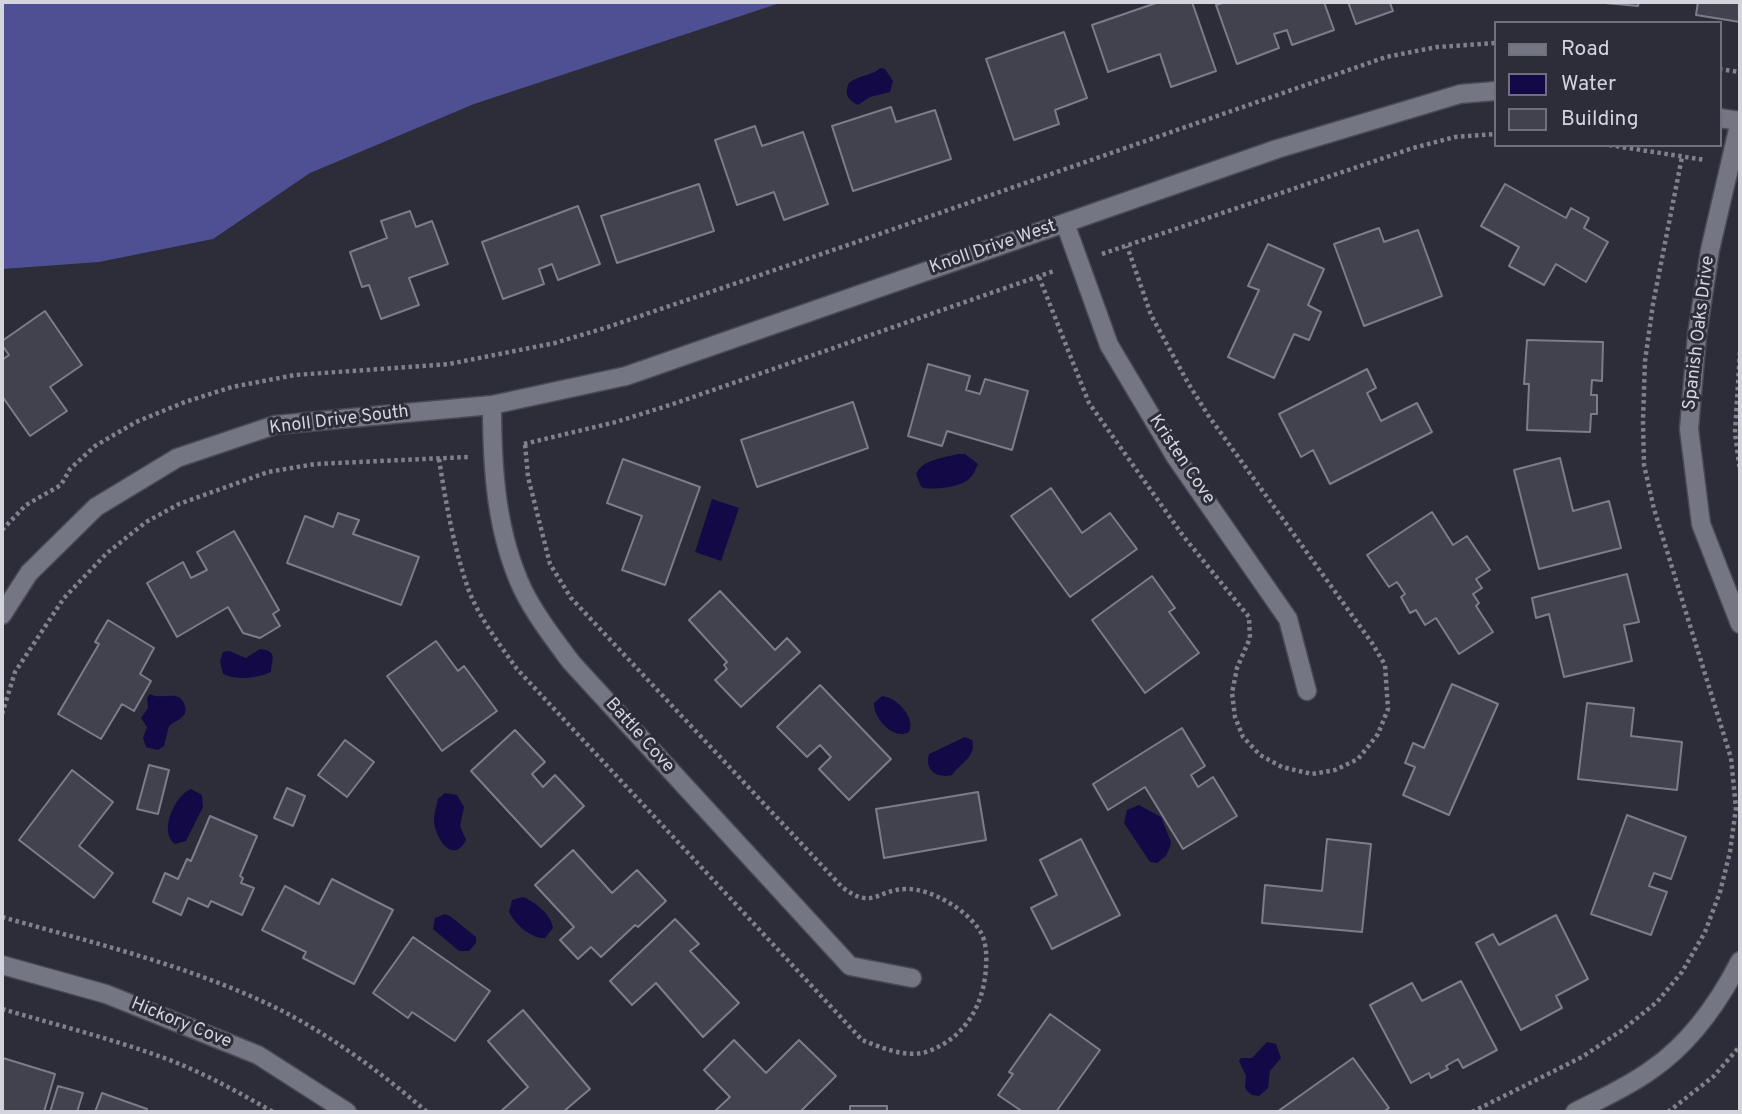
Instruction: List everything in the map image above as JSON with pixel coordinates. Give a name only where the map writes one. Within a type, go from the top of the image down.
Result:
[{"type":"street","name":"Knoll Drive West","points":[[492,405],[626,376],[1276,149],[1460,94],[1494,91]]},
{"type":"street","points":[[1721,118],[1740,121]]},
{"type":"street","name":"Spanish Oaks Drive","points":[[1740,121],[1710,250],[1697,335],[1689,429],[1701,524],[1740,624]]},
{"type":"street","name":"Kristen Cove","points":[[1065,223],[1109,345],[1175,456],[1288,618],[1307,691]]},
{"type":"street","name":"Knoll Drive South","points":[[2,615],[29,573],[96,507],[177,458],[275,425],[492,405]]},
{"type":"street","name":"Battle Cove","points":[[492,405],[492,451],[501,527],[523,589],[540,620],[571,662],[850,967],[912,978]]},
{"type":"street","points":[[1574,1112],[1651,1071],[1679,1047],[1724,992],[1740,961]]},
{"type":"street","name":"Hickory Cove","points":[[2,965],[107,993],[258,1055],[347,1112]]},
{"type":"path","points":[[2,530],[26,505],[61,485],[70,469],[95,446],[136,422],[185,402],[232,387],[295,375],[449,364],[555,343],[818,255],[1386,57],[1437,47],[1494,43]]},
{"type":"path","points":[[1721,69],[1740,72]]},
{"type":"path","points":[[1621,147],[1730,163]]},
{"type":"path","points":[[1472,1112],[1581,1057],[1621,1031],[1657,1002],[1682,972],[1705,932],[1720,892],[1730,852],[1735,808],[1731,758],[1654,509],[1644,466],[1645,361],[1653,304],[1682,157]]},
{"type":"path","points":[[1740,352],[1735,433],[1740,471]]},
{"type":"path","points":[[2,917],[135,954],[256,999],[349,1052],[427,1112]]},
{"type":"path","points":[[2,1009],[169,1059],[223,1084],[273,1112]]},
{"type":"path","points":[[1668,1112],[1714,1076],[1740,1046]]},
{"type":"shaded area","points":[[2,2],[783,2],[474,104],[310,173],[213,239],[99,262],[2,269]]},
{"type":"water","points":[[880,68],[885,69],[893,81],[890,92],[870,97],[858,105],[851,101],[847,93],[849,83]]},
{"type":"water","points":[[965,454],[978,464],[970,478],[961,484],[946,487],[921,487],[916,474],[923,465]]},
{"type":"water","points":[[712,499],[739,508],[721,561],[695,552]]},
{"type":"water","points":[[260,649],[272,654],[271,672],[247,678],[223,674],[220,661],[223,652],[229,651],[246,658]]},
{"type":"water","points":[[150,694],[175,696],[183,701],[186,709],[181,718],[169,726],[164,746],[158,750],[146,747],[143,738],[147,727],[141,718],[148,708],[147,698]]},
{"type":"water","points":[[882,696],[894,700],[904,709],[910,721],[909,732],[903,734],[891,731],[881,721],[874,703]]},
{"type":"water","points":[[965,737],[972,740],[972,751],[952,775],[941,776],[930,769],[929,754]]},
{"type":"water","points":[[191,789],[202,795],[203,807],[186,841],[175,844],[170,838],[168,823],[179,798]]},
{"type":"water","points":[[445,793],[457,795],[464,807],[460,826],[466,840],[456,850],[446,847],[435,829],[438,799]]},
{"type":"water","points":[[1139,805],[1161,817],[1171,842],[1166,856],[1157,863],[1150,862],[1124,823],[1127,810]]},
{"type":"water","points":[[523,897],[546,913],[552,923],[553,928],[545,938],[524,930],[509,912],[512,900]]},
{"type":"water","points":[[445,914],[476,937],[476,943],[469,951],[459,951],[433,929],[435,918]]},
{"type":"water","points":[[1267,1042],[1276,1044],[1281,1058],[1270,1071],[1268,1088],[1259,1096],[1252,1095],[1245,1087],[1246,1076],[1239,1061],[1241,1058],[1252,1058]]},
{"type":"building","points":[[1159,2],[1192,2],[1216,71],[1171,87],[1160,54],[1108,72],[1092,25]]},
{"type":"building","points":[[1226,2],[1324,2],[1334,30],[1292,45],[1287,30],[1274,34],[1279,48],[1237,64],[1216,5]]},
{"type":"building","points":[[1348,2],[1393,2],[1390,3],[1393,11],[1356,24]]},
{"type":"building","points":[[1594,2],[1639,2],[1638,6]]},
{"type":"building","points":[[1698,2],[1740,2],[1740,22],[1696,15]]},
{"type":"building","points":[[1064,32],[1087,98],[1055,110],[1059,124],[1014,140],[986,59]]},
{"type":"building","points":[[891,107],[896,122],[935,110],[951,159],[853,191],[832,126]]},
{"type":"building","points":[[755,126],[762,146],[803,132],[828,204],[784,220],[774,192],[737,205],[715,140]]},
{"type":"building","points":[[699,184],[714,231],[617,263],[601,216]]},
{"type":"building","points":[[1505,184],[1566,218],[1571,208],[1589,218],[1584,228],[1608,242],[1586,282],[1556,264],[1544,285],[1509,266],[1519,247],[1481,226]]},
{"type":"building","points":[[578,206],[600,264],[558,280],[552,264],[539,269],[544,284],[503,299],[482,242]]},
{"type":"building","points":[[410,211],[416,227],[432,221],[448,264],[409,278],[419,305],[381,319],[369,285],[362,287],[350,252],[387,238],[381,221]]},
{"type":"building","points":[[1379,228],[1384,242],[1418,230],[1442,296],[1364,326],[1334,244]]},
{"type":"building","points":[[1268,244],[1324,269],[1308,305],[1321,312],[1309,340],[1294,334],[1274,378],[1228,357],[1259,290],[1248,286]]},
{"type":"building","points":[[45,311],[82,365],[50,387],[67,411],[30,436],[2,396],[2,360],[9,355],[2,341]]},
{"type":"building","points":[[1527,340],[1603,342],[1602,381],[1592,380],[1591,395],[1597,395],[1597,414],[1591,414],[1590,432],[1527,430],[1529,384],[1524,384]]},
{"type":"building","points":[[928,364],[970,376],[966,390],[980,394],[985,379],[1028,391],[1012,450],[947,431],[942,446],[908,436]]},
{"type":"building","points":[[1367,369],[1376,388],[1367,393],[1381,421],[1417,403],[1432,432],[1330,484],[1313,450],[1301,457],[1279,414]]},
{"type":"building","points":[[853,402],[868,448],[757,487],[741,440]]},
{"type":"building","points":[[1560,458],[1573,511],[1609,501],[1621,548],[1539,569],[1514,470]]},
{"type":"building","points":[[623,459],[700,487],[665,585],[622,570],[642,516],[607,503]]},
{"type":"building","points":[[1051,488],[1082,533],[1110,513],[1137,549],[1070,597],[1011,516]]},
{"type":"building","points":[[1432,512],[1453,545],[1467,536],[1490,570],[1476,579],[1482,588],[1473,594],[1479,603],[1476,606],[1493,632],[1459,654],[1436,618],[1425,625],[1416,610],[1410,613],[1401,597],[1405,594],[1397,582],[1389,587],[1367,555]]},
{"type":"building","points":[[338,513],[359,520],[353,534],[419,557],[401,605],[287,563],[305,516],[333,527]]},
{"type":"building","points":[[234,531],[279,610],[273,614],[280,626],[260,638],[243,633],[228,607],[177,637],[147,583],[183,562],[191,578],[207,570],[197,552]]},
{"type":"building","points":[[1627,574],[1639,622],[1624,625],[1632,661],[1564,677],[1549,614],[1536,618],[1532,598]]},
{"type":"building","points":[[1152,576],[1175,608],[1169,612],[1199,653],[1145,693],[1092,620]]},
{"type":"building","points":[[720,591],[775,650],[787,638],[800,652],[741,707],[715,680],[727,669],[724,665],[727,662],[689,620]]},
{"type":"building","points":[[108,620],[154,648],[140,674],[151,681],[134,711],[122,704],[101,739],[58,714],[99,644],[95,642]]},
{"type":"building","points":[[436,641],[458,671],[464,666],[497,711],[442,751],[387,676]]},
{"type":"building","points":[[1452,684],[1498,704],[1449,815],[1403,795],[1415,767],[1405,763],[1413,743],[1424,748]]},
{"type":"building","points":[[820,685],[891,759],[849,800],[819,769],[831,757],[820,745],[807,757],[777,727]]},
{"type":"building","points":[[1587,703],[1634,708],[1631,736],[1682,742],[1677,790],[1578,779]]},
{"type":"building","points":[[1182,728],[1205,766],[1191,775],[1198,787],[1213,777],[1237,816],[1183,849],[1145,787],[1108,810],[1093,784]]},
{"type":"building","points":[[515,730],[545,762],[532,774],[543,787],[555,775],[584,806],[541,847],[471,771]]},
{"type":"building","points":[[345,740],[374,762],[347,797],[318,775]]},
{"type":"building","points":[[149,765],[169,770],[158,814],[137,809]]},
{"type":"building","points":[[72,770],[113,802],[79,846],[113,873],[94,898],[19,840]]},
{"type":"building","points":[[287,788],[305,796],[293,826],[274,818]]},
{"type":"building","points":[[978,792],[986,840],[884,858],[876,809]]},
{"type":"building","points":[[1627,815],[1686,837],[1671,879],[1654,873],[1649,886],[1667,892],[1651,935],[1591,914]]},
{"type":"building","points":[[210,816],[257,836],[240,876],[243,878],[241,883],[254,888],[242,915],[211,901],[208,907],[188,898],[181,915],[153,902],[165,873],[178,879],[187,859],[191,861]]},
{"type":"building","points":[[1081,839],[1120,915],[1052,949],[1031,908],[1057,895],[1040,860]]},
{"type":"building","points":[[1327,839],[1371,844],[1362,932],[1262,923],[1265,885],[1322,891]]},
{"type":"building","points":[[573,850],[612,893],[637,870],[666,901],[601,957],[591,947],[578,959],[560,940],[574,927],[535,885]]},
{"type":"building","points":[[332,879],[393,910],[354,984],[303,958],[306,952],[262,930],[285,886],[319,904]]},
{"type":"building","points":[[1556,915],[1588,979],[1556,996],[1562,1008],[1521,1030],[1476,943],[1493,934],[1499,945]]},
{"type":"building","points":[[675,919],[699,944],[690,951],[739,1003],[703,1037],[656,983],[632,1005],[610,981]]},
{"type":"building","points":[[413,937],[490,991],[455,1041],[412,1012],[408,1018],[373,993]]},
{"type":"building","points":[[1461,981],[1497,1050],[1463,1068],[1458,1059],[1446,1066],[1448,1069],[1431,1078],[1429,1073],[1411,1083],[1370,1005],[1412,983],[1422,1001]]},
{"type":"building","points":[[523,1010],[590,1089],[563,1112],[500,1112],[528,1087],[488,1041]]},
{"type":"building","points":[[1050,1014],[1100,1050],[1056,1112],[1023,1112],[998,1095],[1013,1074],[1009,1072]]},
{"type":"building","points":[[734,1040],[766,1073],[799,1040],[836,1076],[800,1112],[714,1112],[730,1097],[704,1070]]},
{"type":"building","points":[[3,1058],[55,1074],[44,1112],[2,1112]]},
{"type":"building","points":[[1353,1058],[1389,1108],[1383,1112],[1277,1112]]},
{"type":"building","points":[[58,1086],[83,1093],[77,1112],[50,1112]]},
{"type":"building","points":[[102,1093],[147,1109],[146,1112],[95,1112]]},
{"type":"building","points":[[850,1106],[887,1106],[887,1112],[850,1112]]}]
